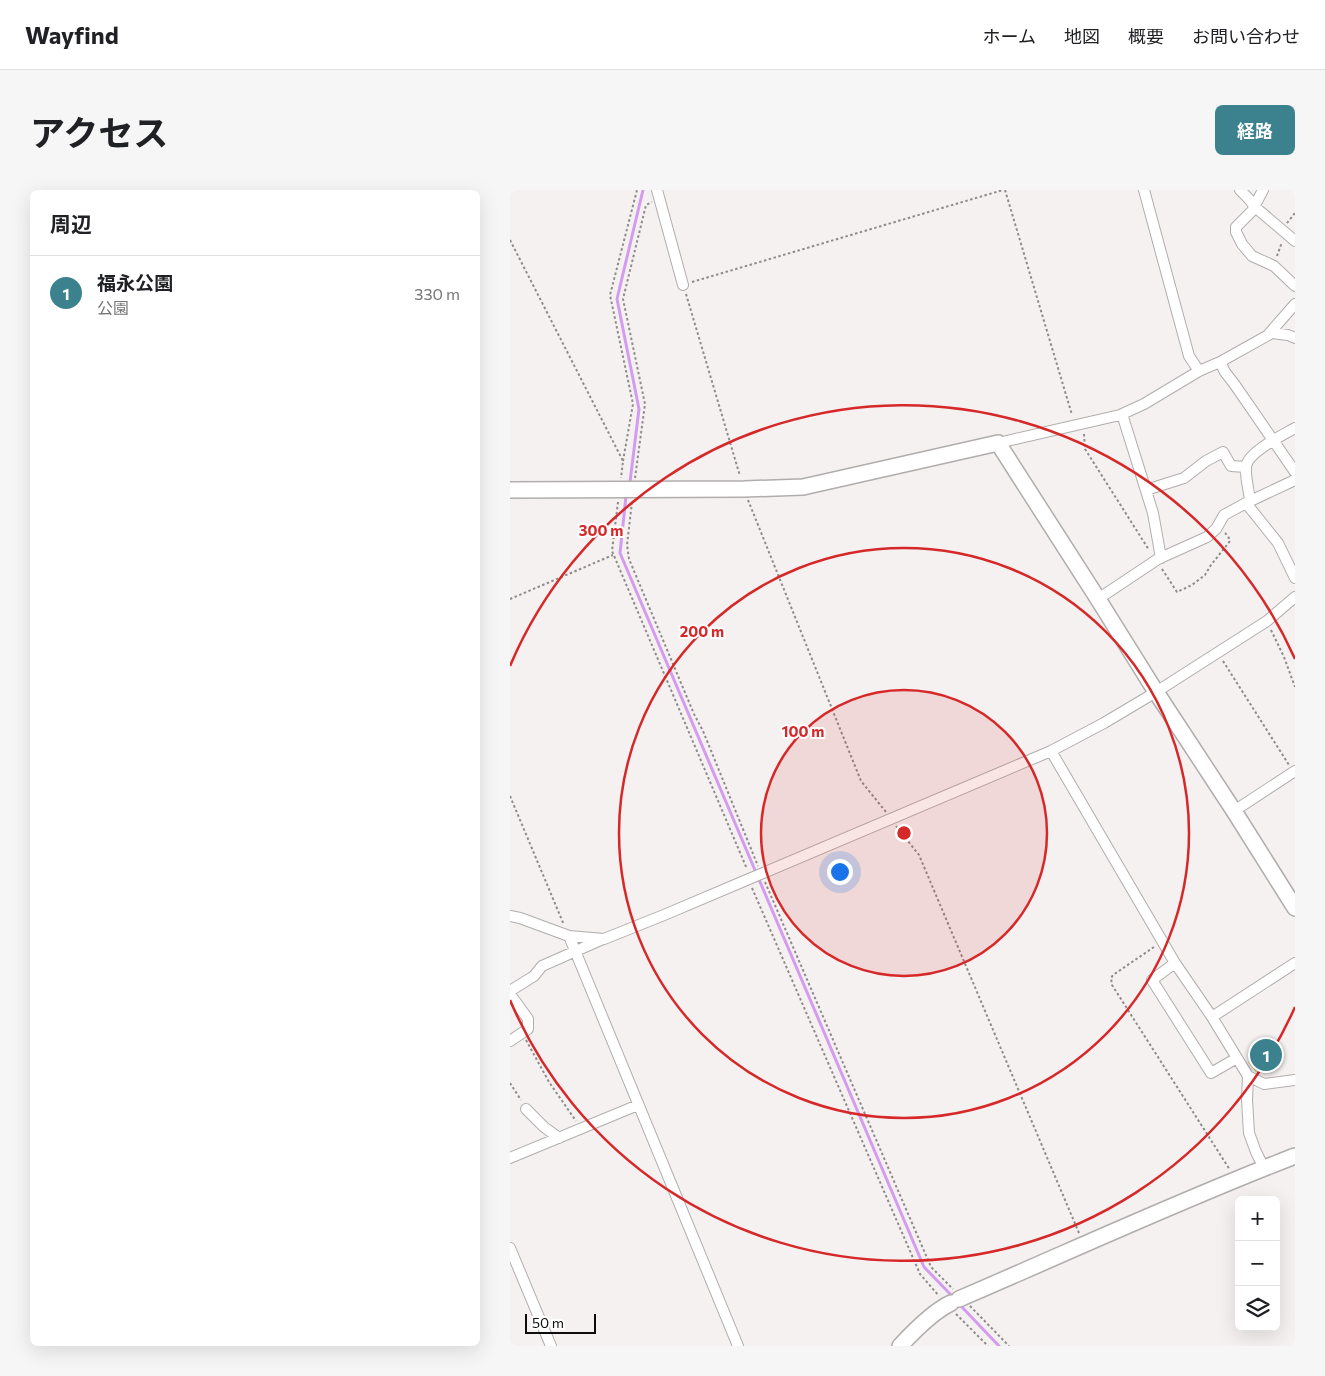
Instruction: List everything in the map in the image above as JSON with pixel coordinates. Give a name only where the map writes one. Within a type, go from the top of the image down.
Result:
[{"type":"street","points":[[1144,190],[1189,356],[1199,371]]},
{"type":"street","points":[[1240,190],[1255,207],[1295,241]]},
{"type":"street","points":[[1263,190],[1255,207],[1236,227],[1236,232],[1242,244],[1252,256],[1274,266],[1295,286]]},
{"type":"street","points":[[658,194],[683,284]]},
{"type":"street","points":[[1268,335],[1295,304]]},
{"type":"street","points":[[510,490],[803,487],[1122,414],[1144,404],[1199,371],[1220,362],[1272,333],[1295,338]]},
{"type":"street","points":[[1220,362],[1225,372],[1295,472]]},
{"type":"street","points":[[1122,414],[1153,513],[1158,559]]},
{"type":"street","points":[[1295,428],[1274,441],[1265,444],[1248,460],[1246,467],[1248,502],[1278,543],[1295,578]]},
{"type":"street","points":[[998,443],[1295,908]]},
{"type":"street","points":[[1146,490],[1184,478],[1206,461],[1223,452],[1231,466],[1246,467]]},
{"type":"street","points":[[1098,600],[1158,559],[1207,537],[1216,529],[1224,515],[1295,480]]},
{"type":"street","points":[[510,1041],[528,1029],[528,1019],[510,992],[534,976],[542,966],[1050,750],[1104,723],[1156,692],[1267,621],[1295,597]]},
{"type":"street","points":[[1050,750],[1175,963],[1212,1017],[1248,1076],[1264,1084],[1295,1080]]},
{"type":"street","points":[[1234,810],[1294,771]]},
{"type":"street","points":[[510,916],[568,936],[604,939]]},
{"type":"street","points":[[568,936],[738,1346]]},
{"type":"street","points":[[1175,963],[1152,980],[1211,1073],[1237,1058]]},
{"type":"street","points":[[1212,1017],[1295,963]]},
{"type":"street","points":[[1248,1076],[1249,1133],[1264,1168]]},
{"type":"street","points":[[510,1158],[638,1105]]},
{"type":"street","points":[[526,1109],[558,1138]]},
{"type":"street","points":[[900,1346],[909,1336],[944,1307],[1084,1245],[1295,1156]]},
{"type":"street","points":[[510,1248],[551,1346]]},
{"type":"path","points":[[637,190],[610,295],[633,404],[623,461],[627,490],[627,545],[629,559],[931,1267],[988,1346]]},
{"type":"path","points":[[1084,1245],[919,855],[860,781],[744,489],[683,284],[1004,190],[1085,449],[1158,559],[1177,592],[1192,585],[1205,575],[1230,541]]},
{"type":"path","points":[[658,194],[646,205],[623,299],[645,404],[612,551],[613,555],[920,1274],[1008,1346]]},
{"type":"path","points":[[1274,266],[1285,234]]},
{"type":"path","points":[[510,240],[623,461]]},
{"type":"path","points":[[510,599],[613,555]]},
{"type":"path","points":[[1267,621],[1284,657],[1295,688]]},
{"type":"path","points":[[1217,653],[1294,771]]},
{"type":"path","points":[[510,796],[568,936]]},
{"type":"path","points":[[1162,941],[1113,975],[1111,978],[1112,985],[1236,1180]]},
{"type":"path","points":[[523,1034],[549,1082],[582,1128]]},
{"type":"path","points":[[510,1083],[526,1109]]},
{"type":"shaded area","points":[[1269,1049],[1279,1063],[1256,1072],[1248,1062]]},
{"type":"waterway","points":[[630,482],[639,409],[617,299],[643,190]]},
{"type":"waterway","points":[[626,496],[620,553],[924,1267],[954,1298]]},
{"type":"waterway","points":[[960,1305],[999,1346]]},
{"type":"place","name":"福永公園","points":[[1266,1055]]}]
